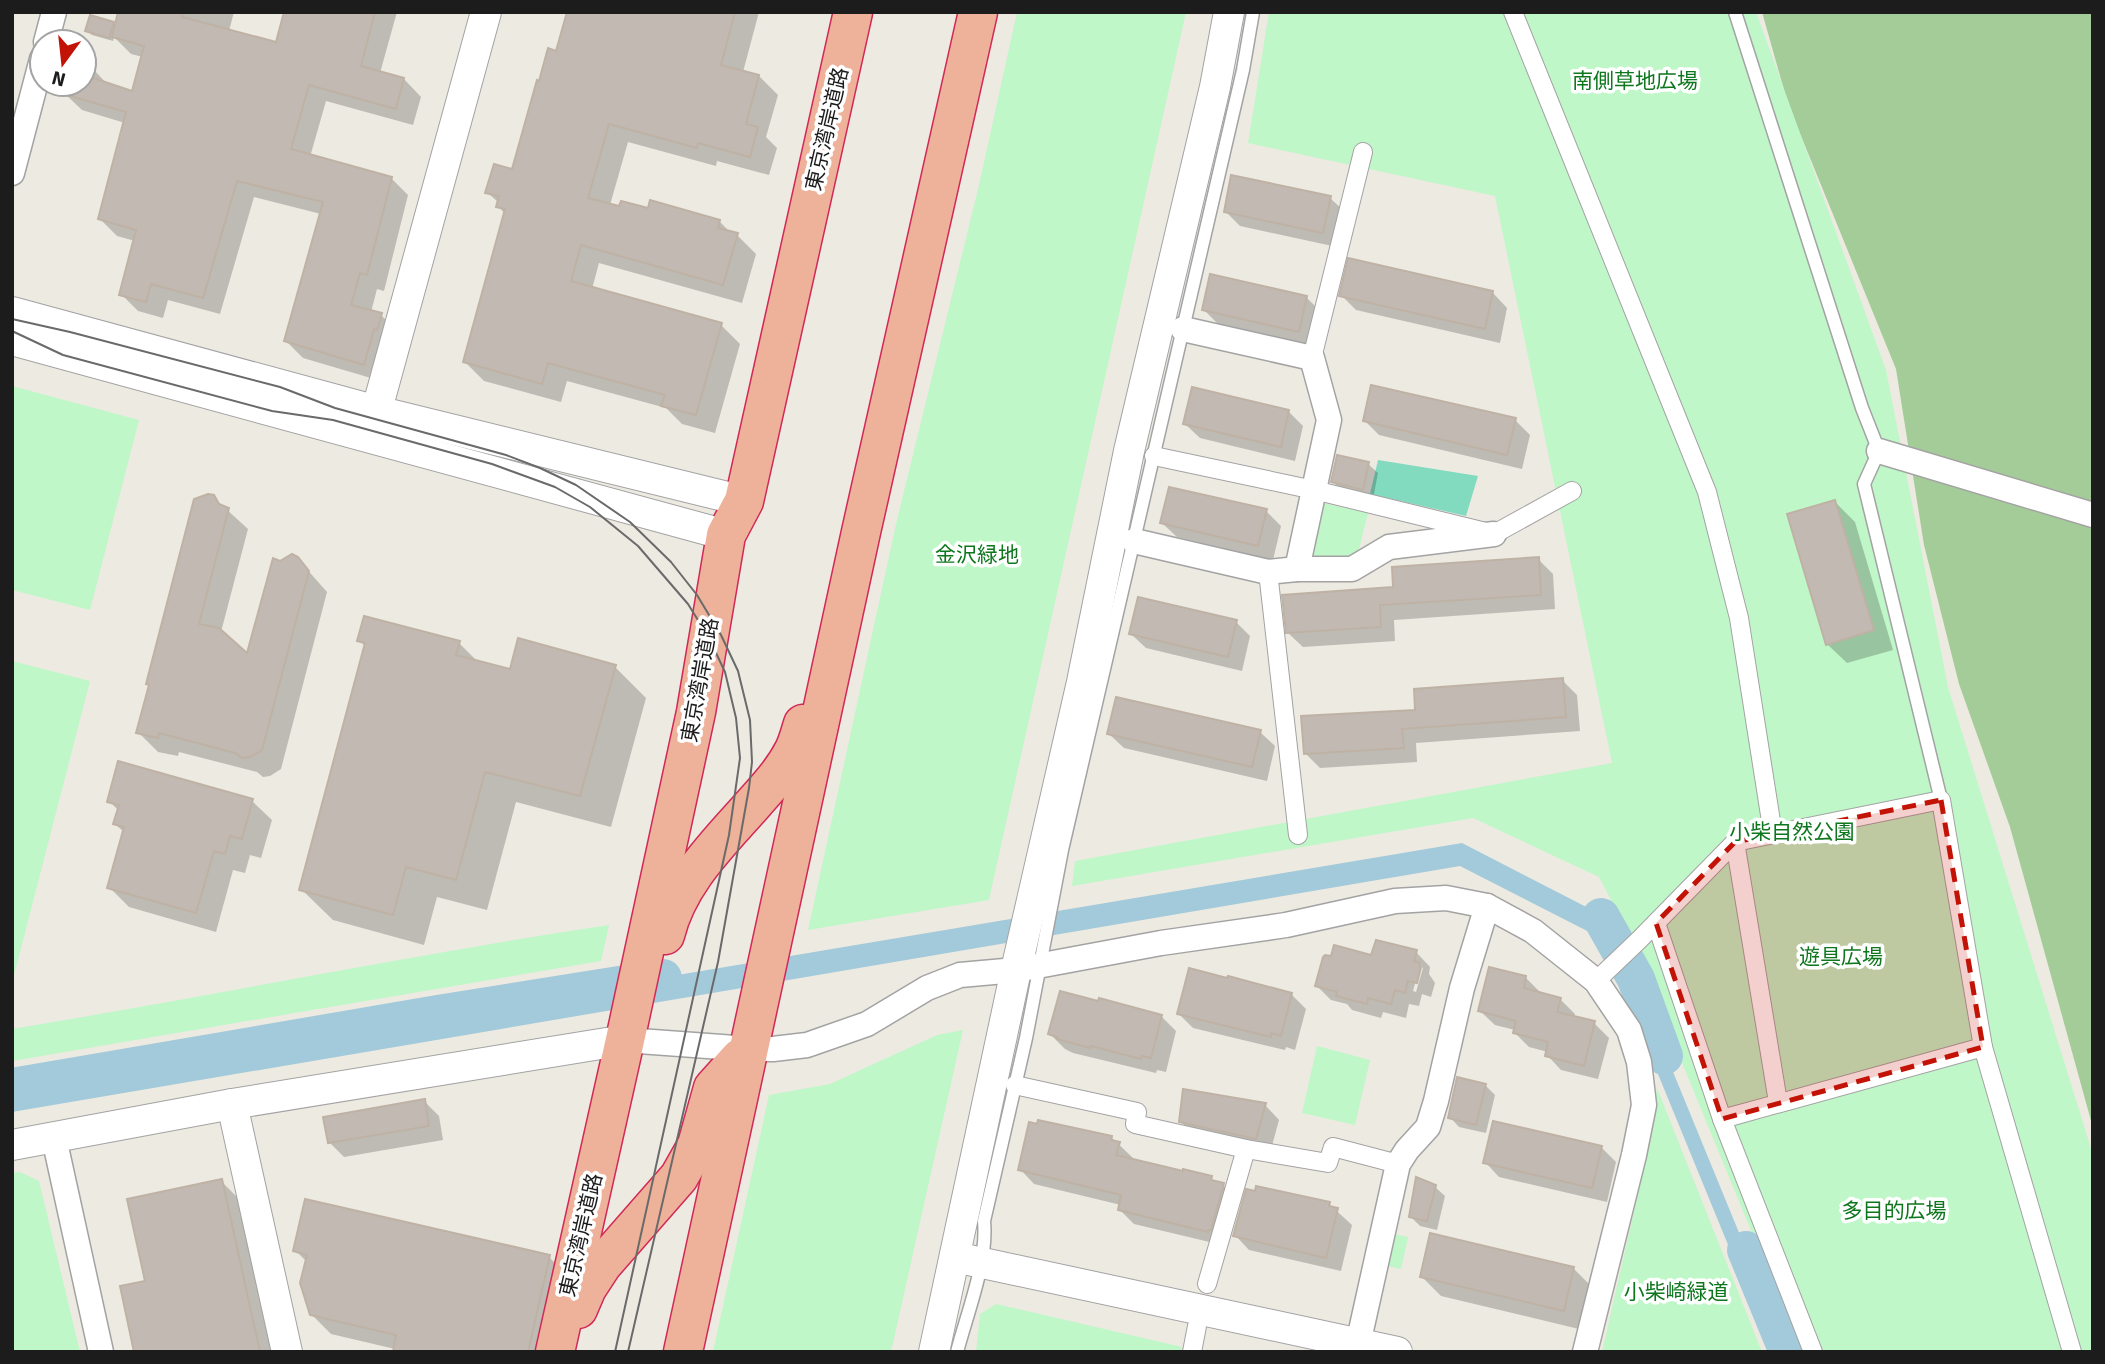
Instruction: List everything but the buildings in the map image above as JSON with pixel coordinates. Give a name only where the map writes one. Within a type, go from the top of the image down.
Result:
[{"type":"highway","name":"東京湾岸道路","points":[[555,1352],[696,712],[726,535],[744,501],[853,12]]},
{"type":"highway","points":[[683,1352],[861,532],[978,12]]},
{"type":"highway","points":[[625,1040],[645,1019],[668,925],[684,890],[717,845],[781,773],[796,748],[840,584],[861,532]]},
{"type":"highway","points":[[561,1352],[587,1288],[615,1248],[679,1177],[697,1144],[713,1088],[749,1049]]},
{"type":"street","points":[[373,424],[486,12]]},
{"type":"street","points":[[934,1352],[968,1260],[1044,895],[1082,682],[1129,451],[1215,88],[1229,12]]},
{"type":"street","points":[[1513,12],[1707,492],[1738,618],[1773,834]]},
{"type":"street","points":[[12,173],[32,98]]},
{"type":"street","points":[[1297,569],[1329,420],[1312,358],[1363,152]]},
{"type":"street","points":[[12,312],[726,535]]},
{"type":"street","points":[[1183,329],[1312,358]]},
{"type":"street","points":[[12,340],[373,424],[744,501]]},
{"type":"street","points":[[1879,451],[2093,516]]},
{"type":"street","points":[[1154,456],[1314,490],[1494,534]]},
{"type":"street","points":[[1133,541],[1268,572],[1352,569],[1389,547],[1494,534],[1572,491]]},
{"type":"street","points":[[1268,572],[1298,835]]},
{"type":"street","points":[[1601,976],[1735,842],[1941,800],[1983,1047],[2072,1352]]},
{"type":"street","points":[[1735,842],[1778,1102]]},
{"type":"street","points":[[12,1145],[232,1104],[625,1040],[749,1049],[807,1045],[867,1024],[927,988],[960,975],[1028,968],[1161,943],[1286,925],[1395,901],[1446,898],[1487,906],[1533,931],[1601,976],[1629,1030],[1639,1062],[1644,1105],[1585,1352]]},
{"type":"street","points":[[1358,1344],[1398,1164],[1428,1127],[1462,988],[1487,906]]},
{"type":"street","points":[[1656,923],[1722,1119],[1813,1352]]},
{"type":"street","points":[[1722,1119],[1983,1047]]},
{"type":"street","points":[[1016,1084],[1137,1112],[1135,1124],[1246,1149],[1328,1163],[1333,1147],[1398,1164]]},
{"type":"street","points":[[232,1104],[287,1352]]},
{"type":"street","points":[[54,1138],[101,1352]]},
{"type":"street","points":[[1207,1284],[1246,1149]]},
{"type":"street","points":[[968,1260],[1397,1352]]},
{"type":"street","points":[[1192,1352],[1197,1326]]},
{"type":"lane","points":[[1044,895],[1062,850],[1243,70],[1253,12]]},
{"type":"lane","points":[[1735,12],[1862,408],[1879,451],[1864,484],[1941,800]]},
{"type":"lane","points":[[957,1352],[968,1260],[985,1234],[984,1222],[1016,1084],[1028,968]]},
{"type":"highlighted area","points":[[1941,800],[1983,1047],[1722,1119],[1656,923],[1735,842]]},
{"type":"green space","name":"金沢緑地","points":[[1017,12],[1186,12],[989,900],[808,930],[896,524],[979,185]]},
{"type":"green space","name":"小柴自然公園","points":[[1269,12],[1756,12],[1886,370],[1948,687],[2093,1155],[2093,1352],[1801,1352],[1629,934],[1599,877],[1473,818],[1072,886],[1075,861],[1612,763],[1495,196],[1248,143]]},
{"type":"green space","points":[[1762,12],[2093,12],[2093,1128],[2010,827],[1959,684],[1924,545],[1896,369],[1788,104]]},
{"type":"green space","points":[[12,386],[139,420],[90,610],[12,590]]},
{"type":"green space","points":[[1378,460],[1478,476],[1466,516],[1370,494]]},
{"type":"green space","points":[[1323,503],[1368,513],[1357,557],[1310,562]]},
{"type":"green space","points":[[12,661],[90,681],[12,983]]},
{"type":"green space","points":[[609,925],[601,961],[12,1061],[12,1029]]},
{"type":"green space","points":[[963,1030],[891,1352],[713,1352],[769,1095],[830,1084],[937,1035]]},
{"type":"green space","points":[[1317,1046],[1370,1060],[1355,1125],[1302,1113]]},
{"type":"green space","name":"小柴崎緑道","points":[[1657,1088],[1762,1352],[1602,1352],[1651,1137]]},
{"type":"green space","points":[[20,1172],[39,1181],[80,1352],[12,1352],[12,1173]]},
{"type":"green space","points":[[1393,1234],[1408,1237],[1401,1269],[1387,1266]]},
{"type":"green space","points":[[996,1304],[1182,1347],[1181,1352],[976,1352],[980,1314]]},
{"type":"water","points":[[1462,843],[1600,914],[1632,972],[1788,1352],[1772,1352],[1619,979],[1597,936],[1460,866],[12,1112],[12,1087]]},
{"type":"waterway","points":[[1601,917],[1636,979],[1664,1056]]},
{"type":"waterway","points":[[12,1087],[663,978]]},
{"type":"waterway","points":[[1746,1250],[1788,1352]]},
{"type":"tram line","points":[[12,319],[280,387],[335,408],[506,455],[540,468],[576,485],[630,522],[671,562],[697,595],[721,635],[738,671],[750,720],[752,762],[749,788],[718,962],[628,1352]]},
{"type":"tram line","points":[[12,331],[63,355],[272,411],[333,420],[492,464],[555,487],[590,507],[638,546],[688,604],[709,638],[725,672],[736,718],[740,758],[729,835],[615,1352]]},
{"type":"park label","name":"南側草地広場","points":[[1635,81]]},
{"type":"park label","name":"遊具広場","points":[[1841,957]]},
{"type":"park label","name":"多目的広場","points":[[1894,1211]]}]
